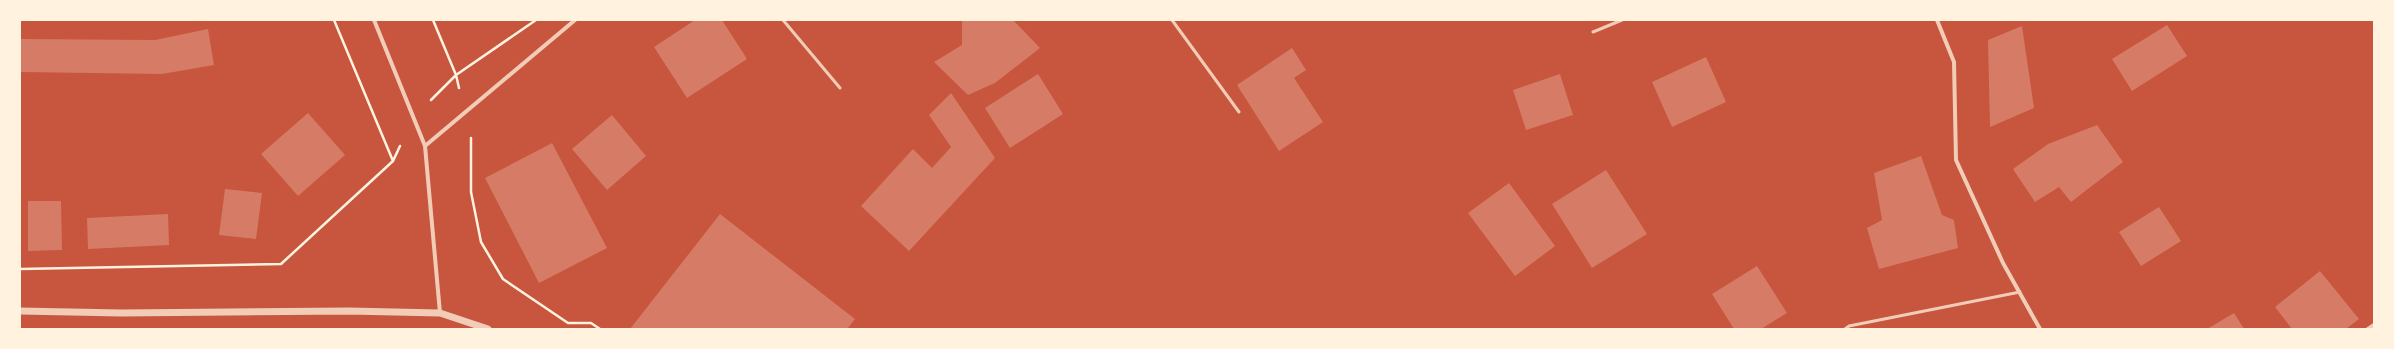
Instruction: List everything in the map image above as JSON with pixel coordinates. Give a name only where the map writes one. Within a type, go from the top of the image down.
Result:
[{"type":"street","points":[[374,20],[425,146],[440,313]]},
{"type":"street","points":[[425,146],[575,20]]},
{"type":"street","points":[[1937,20],[1954,62],[1956,160],[2003,262],[2040,329]]},
{"type":"street","points":[[20,311],[121,314],[349,311],[440,313],[488,329]]},
{"type":"street","points":[[2368,329],[2374,325]]},
{"type":"lane","points":[[783,20],[840,88]]},
{"type":"lane","points":[[1172,20],[1239,112]]},
{"type":"lane","points":[[1593,32],[1622,20]]},
{"type":"lane","points":[[1845,329],[1849,326],[2020,292]]},
{"type":"path","points":[[20,269],[281,264],[393,162],[334,20]]},
{"type":"path","points":[[433,20],[456,75],[465,111],[472,144],[471,192],[481,242],[503,279],[568,323],[591,323],[600,329]]},
{"type":"path","points":[[456,75],[537,20]]},
{"type":"building","points":[[695,20],[722,20],[747,59],[687,98],[654,47]]},
{"type":"building","points":[[962,20],[1013,20],[1040,48],[995,83],[968,95],[934,62],[962,45]]},
{"type":"building","points":[[2167,25],[2187,56],[2132,91],[2112,59]]},
{"type":"building","points":[[2022,26],[2034,108],[1990,127],[1988,40]]},
{"type":"building","points":[[208,29],[214,65],[162,74],[20,72],[20,39],[155,40]]},
{"type":"building","points":[[1292,48],[1306,70],[1294,78],[1323,122],[1279,151],[1237,85]]},
{"type":"building","points":[[1706,57],[1726,102],[1672,127],[1652,82]]},
{"type":"building","points":[[1038,74],[1063,114],[1010,148],[985,108]]},
{"type":"building","points":[[1560,74],[1573,115],[1526,130],[1513,90]]},
{"type":"building","points":[[951,93],[995,158],[909,251],[861,206],[913,149],[932,168],[951,147],[929,115]]},
{"type":"building","points":[[308,113],[345,155],[298,196],[261,154]]},
{"type":"building","points":[[612,115],[646,156],[607,190],[572,149]]},
{"type":"building","points":[[2097,125],[2123,162],[2071,202],[2059,187],[2035,202],[2013,169],[2048,144]]},
{"type":"building","points":[[552,143],[607,248],[539,283],[485,178]]},
{"type":"building","points":[[1921,156],[1942,215],[1954,220],[1958,248],[1879,269],[1867,228],[1882,220],[1874,173]]},
{"type":"building","points":[[1606,170],[1647,234],[1592,268],[1552,204]]},
{"type":"building","points":[[1509,183],[1555,246],[1515,276],[1468,213]]},
{"type":"building","points":[[225,189],[262,193],[256,239],[219,235]]},
{"type":"building","points":[[28,201],[61,201],[62,250],[28,251]]},
{"type":"building","points":[[2159,207],[2181,241],[2141,266],[2119,232]]},
{"type":"building","points":[[168,214],[169,245],[88,249],[87,218]]},
{"type":"building","points":[[720,214],[855,319],[847,329],[630,329]]},
{"type":"building","points":[[1757,266],[1787,313],[1761,329],[1734,329],[1712,294]]},
{"type":"building","points":[[2320,271],[2359,319],[2346,329],[2292,329],[2275,307]]},
{"type":"building","points":[[2234,313],[2244,329],[2207,329]]}]
